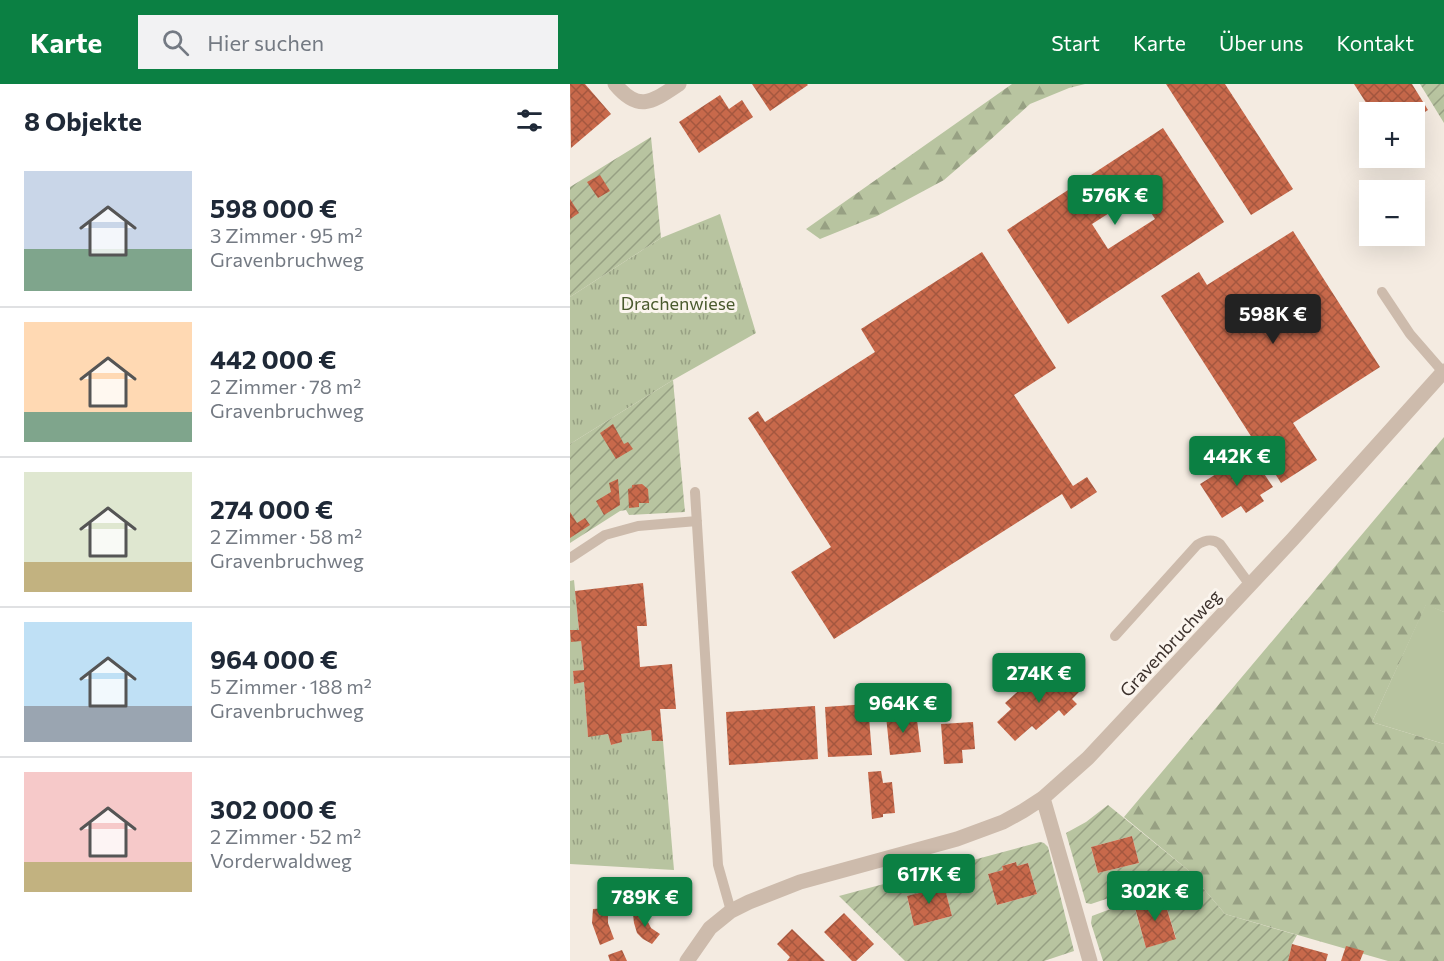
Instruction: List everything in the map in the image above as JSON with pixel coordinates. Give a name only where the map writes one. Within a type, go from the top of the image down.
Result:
[{"type":"street","points":[[615,84],[624,95],[631,99],[648,102],[679,84]]},
{"type":"street","name":"Gravenbruchweg","points":[[687,961],[710,928],[731,911],[749,902],[800,882],[981,831],[1003,822],[1043,798],[1088,758],[1444,372]]},
{"type":"street","points":[[1043,798],[1090,961]]},
{"type":"lane","points":[[1382,292],[1410,334],[1444,372]]},
{"type":"lane","points":[[695,492],[717,865],[731,911]]},
{"type":"lane","points":[[570,558],[605,535],[638,526],[697,521]]},
{"type":"lane","points":[[1115,636],[1197,545],[1205,541],[1216,541],[1220,544],[1250,585]]},
{"type":"green space","points":[[1012,84],[1085,84],[1030,104],[944,180],[877,216],[820,239],[806,229]]},
{"type":"green space","points":[[1420,84],[1444,84],[1444,123]]},
{"type":"green space","points":[[651,137],[661,238],[570,297],[570,187]]},
{"type":"green space","name":"Drachenwiese","points":[[720,214],[756,333],[673,380],[570,444],[570,297],[661,238]]},
{"type":"green space","points":[[673,380],[685,512],[629,515],[626,510],[620,511],[570,543],[570,444]]},
{"type":"green space","points":[[1444,437],[1444,612],[1426,605],[1372,722],[1444,744],[1444,961],[1388,961],[1225,914],[1188,870],[1124,817]]},
{"type":"green space","points":[[574,580],[579,630],[570,630],[570,581]]},
{"type":"green space","points":[[1426,604],[1444,612],[1444,744],[1372,722]]},
{"type":"green space","points":[[570,630],[571,641],[581,641],[584,670],[573,672],[574,684],[584,682],[588,736],[608,734],[611,745],[621,742],[621,734],[651,730],[652,740],[663,741],[674,870],[570,864]]},
{"type":"green space","points":[[1108,805],[1188,870],[1225,914],[1297,935],[1288,961],[1103,961],[1091,923],[1092,916],[1169,887],[1166,879],[1091,904],[1086,903],[1066,833],[1086,822]],"holes":[[[1132,836],[1139,863],[1098,873],[1091,847]],[[1163,896],[1176,938],[1146,948],[1134,905]]]},
{"type":"green space","points":[[1040,842],[1048,847],[1074,951],[1044,961],[905,961],[839,896]],"holes":[[[1015,862],[1017,866],[1028,863],[1037,894],[997,905],[988,874],[1003,870],[1002,866]],[[933,884],[934,888],[944,885],[952,916],[914,926],[907,897],[919,893],[918,888]]]},
{"type":"building","points":[[570,84],[585,84],[611,114],[571,148]]},
{"type":"building","points":[[752,84],[807,84],[808,85],[770,111]]},
{"type":"building","points":[[1166,84],[1225,84],[1293,189],[1251,215]]},
{"type":"building","points":[[1354,84],[1412,84],[1423,102],[1366,102]]},
{"type":"building","points":[[720,95],[729,109],[742,100],[753,117],[699,153],[679,122]]},
{"type":"building","points":[[1163,128],[1224,222],[1068,324],[1007,230]],"holes":[[[1139,194],[1155,219],[1108,249],[1092,224]]]},
{"type":"building","points":[[600,175],[610,191],[598,198],[587,182]]},
{"type":"building","points":[[570,199],[579,213],[570,219]]},
{"type":"building","points":[[1293,231],[1380,367],[1293,423],[1317,460],[1281,483],[1161,296],[1199,272],[1207,285]]},
{"type":"building","points":[[982,252],[1056,368],[1014,395],[1073,486],[1087,477],[1097,492],[1071,509],[1062,494],[834,639],[791,572],[831,547],[748,418],[758,411],[765,422],[875,352],[861,329]]},
{"type":"building","points":[[613,424],[624,444],[628,442],[633,449],[616,459],[600,433]]},
{"type":"building","points":[[1250,453],[1273,487],[1260,495],[1264,501],[1246,513],[1241,506],[1222,518],[1200,484]]},
{"type":"building","points":[[618,479],[620,505],[604,515],[596,501],[611,492],[609,483]]},
{"type":"building","points":[[642,484],[648,489],[649,503],[639,503],[639,507],[629,508],[628,489],[632,488],[632,485]]},
{"type":"building","points":[[570,512],[577,523],[585,518],[590,525],[570,538]]},
{"type":"building","points":[[643,583],[647,626],[637,626],[640,667],[672,664],[676,709],[660,709],[663,741],[652,741],[651,730],[621,734],[622,742],[611,745],[608,734],[588,737],[584,682],[574,684],[573,671],[584,670],[581,641],[571,642],[570,630],[579,630],[575,591]]},
{"type":"building","points":[[1057,665],[1080,691],[1072,699],[1077,704],[1064,716],[1059,710],[1036,730],[1032,726],[1015,741],[997,722],[1011,709],[1005,703],[1025,685],[1034,694],[1041,687],[1037,682]]},
{"type":"building","points":[[868,704],[872,755],[828,757],[825,707]]},
{"type":"building","points":[[815,706],[818,759],[729,765],[726,712]]},
{"type":"building","points":[[916,712],[921,752],[890,755],[886,716]]},
{"type":"building","points":[[973,722],[975,749],[962,750],[963,763],[944,764],[941,724]]},
{"type":"building","points":[[881,771],[883,783],[892,782],[895,813],[883,814],[883,817],[872,819],[868,772]]},
{"type":"building","points":[[1132,836],[1139,863],[1098,873],[1091,847]]},
{"type":"building","points":[[1016,862],[1017,866],[1028,863],[1037,894],[997,905],[988,874],[1003,870],[1002,866]]},
{"type":"building","points":[[1166,878],[1170,887],[1148,894],[1145,885]]},
{"type":"building","points":[[933,884],[934,888],[944,885],[952,916],[914,926],[907,896],[919,893],[917,888]]},
{"type":"building","points":[[1163,896],[1176,939],[1146,948],[1134,904]]},
{"type":"building","points":[[608,908],[608,923],[614,939],[600,945],[592,923],[593,909]]},
{"type":"building","points":[[648,913],[651,928],[660,934],[652,944],[637,933],[634,923],[633,915]]},
{"type":"building","points":[[844,913],[874,944],[856,961],[852,961],[824,932]]},
{"type":"building","points":[[792,929],[825,961],[787,961],[790,957],[777,944]]},
{"type":"building","points":[[1292,944],[1328,954],[1326,961],[1288,961]]},
{"type":"building","points":[[1346,946],[1364,951],[1360,961],[1341,961]]},
{"type":"building","points":[[622,950],[627,961],[610,961],[608,955]]}]
